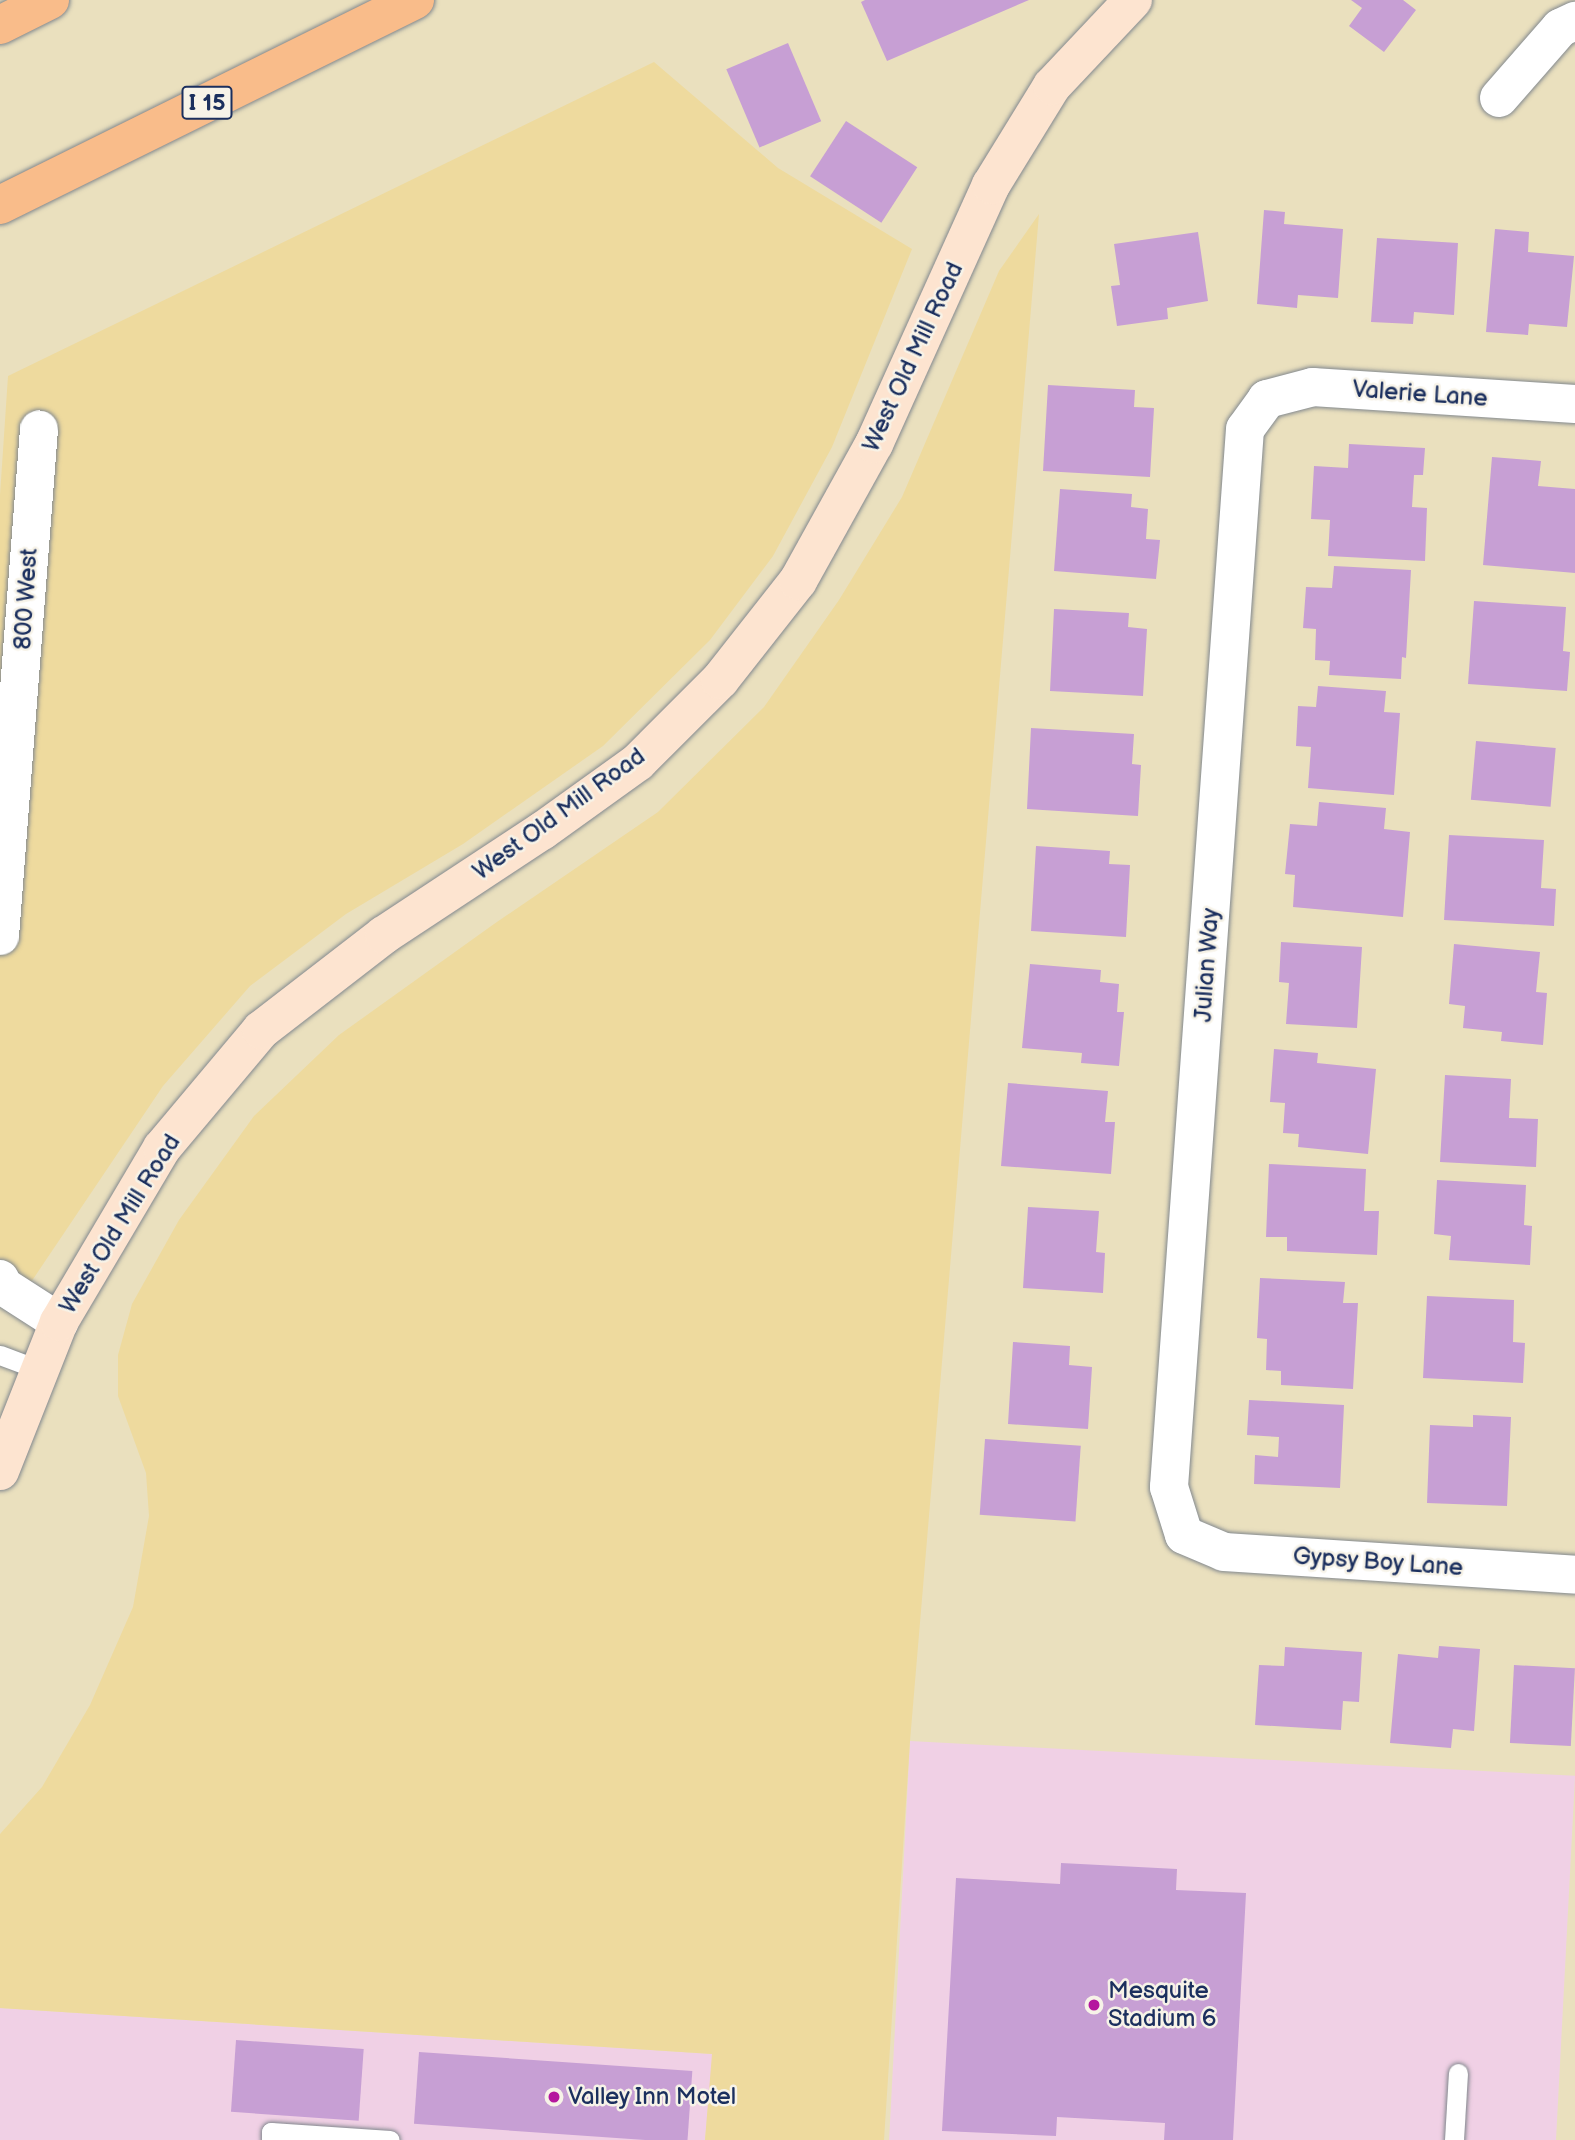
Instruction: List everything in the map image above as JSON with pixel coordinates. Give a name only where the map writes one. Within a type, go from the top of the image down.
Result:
[{"type":"highway","points":[[0,25],[50,0]]},
{"type":"highway","name":"I 15","points":[[0,205],[415,0]]},
{"type":"street","name":"West Old Mill Road","points":[[0,1471],[59,1322],[162,1149],[261,1030],[384,935],[542,831],[638,762],[720,680],[798,581],[874,444],[998,174],[1052,86],[1133,0]]},
{"type":"street","points":[[1499,98],[1560,28],[1575,21]]},
{"type":"street","name":"Valerie Lane","points":[[1267,399],[1313,387],[1575,404]]},
{"type":"street","name":"Julian Way","points":[[1184,1535],[1169,1487],[1245,429],[1267,399]]},
{"type":"street","name":"800 West","points":[[0,936],[39,429]]},
{"type":"street","points":[[0,1279],[3,1286],[59,1322]]},
{"type":"street","name":"Gypsy Boy Lane","points":[[1184,1535],[1224,1552],[1575,1576]]},
{"type":"lane","points":[[0,1355],[40,1370]]},
{"type":"lane","points":[[1454,2140],[1458,2073]]},
{"type":"lane","points":[[271,2140],[271,2132],[390,2140]]},
{"type":"shaded area","points":[[910,1741],[1575,1776],[1556,2140],[889,2140]]},
{"type":"shaded area","points":[[0,2008],[713,2054],[705,2140],[0,2140]]},
{"type":"sand","points":[[654,62],[778,168],[912,249],[832,447],[773,556],[710,640],[603,746],[463,844],[346,914],[250,986],[163,1086],[17,1303],[0,1292],[0,495],[8,376]]},
{"type":"sand","points":[[1039,214],[910,1741],[884,2140],[705,2140],[712,2054],[0,2008],[0,1834],[42,1787],[90,1705],[133,1607],[149,1516],[146,1473],[118,1396],[118,1355],[132,1304],[179,1220],[254,1116],[339,1035],[494,924],[658,812],[764,707],[839,600],[902,497],[999,271]]},
{"type":"building","points":[[1029,0],[887,61],[861,2]]},
{"type":"building","points":[[1351,0],[1403,0],[1416,10],[1384,52],[1349,26],[1362,8]]},
{"type":"building","points":[[788,43],[821,121],[760,147],[726,69]]},
{"type":"building","points":[[846,121],[917,167],[881,223],[810,176]]},
{"type":"building","points":[[1264,210],[1285,212],[1284,224],[1343,229],[1338,298],[1298,295],[1297,308],[1257,304]]},
{"type":"building","points":[[1495,229],[1529,232],[1528,252],[1574,256],[1567,327],[1529,324],[1528,335],[1486,332]]},
{"type":"building","points":[[1198,232],[1208,301],[1167,308],[1168,319],[1117,326],[1111,286],[1120,285],[1114,244]]},
{"type":"building","points":[[1377,238],[1458,243],[1454,315],[1414,312],[1413,324],[1371,322]]},
{"type":"building","points":[[1048,385],[1135,390],[1134,407],[1154,408],[1150,477],[1043,471]]},
{"type":"building","points":[[1349,444],[1425,448],[1423,475],[1414,475],[1412,507],[1427,508],[1425,561],[1328,556],[1330,520],[1311,519],[1314,466],[1348,468]]},
{"type":"building","points":[[1492,457],[1541,461],[1538,486],[1575,489],[1575,573],[1483,565]]},
{"type":"building","points":[[1060,489],[1132,494],[1131,507],[1148,509],[1146,539],[1160,540],[1156,579],[1054,571]]},
{"type":"building","points":[[1334,566],[1411,570],[1406,658],[1402,657],[1401,679],[1329,675],[1330,661],[1315,660],[1316,629],[1303,628],[1306,587],[1332,588]]},
{"type":"building","points":[[1474,601],[1566,607],[1563,651],[1570,652],[1567,691],[1468,684]]},
{"type":"building","points":[[1054,609],[1129,613],[1128,627],[1147,629],[1143,696],[1050,691]]},
{"type":"building","points":[[1318,686],[1386,691],[1384,712],[1400,713],[1394,795],[1308,788],[1311,747],[1296,746],[1298,706],[1316,707]]},
{"type":"building","points":[[1031,728],[1134,734],[1132,764],[1141,765],[1138,816],[1027,809]]},
{"type":"building","points":[[1476,741],[1556,748],[1551,807],[1471,800]]},
{"type":"building","points":[[1319,802],[1386,808],[1384,829],[1410,832],[1403,917],[1293,907],[1295,875],[1285,874],[1290,824],[1317,826]]},
{"type":"building","points":[[1449,835],[1544,840],[1541,888],[1556,889],[1554,926],[1444,920]]},
{"type":"building","points":[[1036,846],[1110,851],[1109,864],[1130,865],[1126,937],[1031,931]]},
{"type":"building","points":[[1281,942],[1362,947],[1357,1028],[1286,1024],[1289,983],[1279,982]]},
{"type":"building","points":[[1454,944],[1540,952],[1536,992],[1547,993],[1543,1045],[1501,1041],[1502,1032],[1463,1028],[1465,1006],[1449,1004]]},
{"type":"building","points":[[1030,964],[1101,970],[1100,982],[1119,984],[1117,1012],[1124,1012],[1119,1066],[1081,1063],[1082,1053],[1022,1048]]},
{"type":"building","points":[[1274,1049],[1318,1053],[1317,1063],[1376,1069],[1368,1154],[1298,1147],[1299,1134],[1283,1133],[1285,1103],[1270,1102]]},
{"type":"building","points":[[1445,1075],[1511,1079],[1509,1118],[1538,1119],[1536,1167],[1440,1162]]},
{"type":"building","points":[[1008,1083],[1108,1091],[1105,1122],[1115,1122],[1111,1174],[1001,1166]]},
{"type":"building","points":[[1269,1164],[1366,1169],[1364,1211],[1379,1211],[1377,1255],[1287,1251],[1287,1237],[1266,1237]]},
{"type":"building","points":[[1437,1180],[1526,1185],[1524,1225],[1532,1226],[1530,1265],[1449,1260],[1451,1236],[1434,1234]]},
{"type":"building","points":[[1028,1207],[1099,1211],[1096,1252],[1105,1253],[1103,1293],[1023,1288]]},
{"type":"building","points":[[1260,1278],[1345,1282],[1343,1303],[1358,1303],[1353,1389],[1281,1385],[1281,1371],[1266,1370],[1267,1339],[1257,1338]]},
{"type":"building","points":[[1427,1296],[1514,1300],[1513,1342],[1525,1343],[1523,1383],[1423,1378]]},
{"type":"building","points":[[1013,1342],[1070,1346],[1069,1365],[1092,1367],[1088,1429],[1008,1424]]},
{"type":"building","points":[[1249,1400],[1344,1405],[1340,1488],[1254,1484],[1255,1455],[1278,1457],[1279,1437],[1247,1435]]},
{"type":"building","points":[[1473,1415],[1511,1417],[1507,1506],[1427,1503],[1430,1425],[1473,1427]]},
{"type":"building","points":[[985,1439],[1081,1446],[1075,1522],[980,1515]]},
{"type":"building","points":[[1439,1646],[1480,1649],[1474,1731],[1453,1729],[1451,1748],[1390,1743],[1398,1654],[1438,1658]]},
{"type":"building","points":[[1285,1647],[1362,1652],[1359,1702],[1343,1701],[1341,1730],[1255,1725],[1259,1665],[1284,1666]]},
{"type":"building","points":[[1514,1665],[1575,1668],[1571,1746],[1510,1743]]},
{"type":"building","name":"Mesquite Stadium 6","points":[[1061,1863],[1177,1869],[1176,1890],[1246,1893],[1233,2140],[1164,2140],[1165,2123],[1057,2117],[1056,2136],[942,2131],[956,1878],[1060,1884]]},
{"type":"building","points":[[236,2040],[364,2049],[359,2121],[231,2112]]},
{"type":"building","name":"Valley Inn Motel","points":[[419,2052],[692,2071],[688,2140],[645,2140],[414,2124]]},
{"type":"place","name":"Mesquite Stadium 6","points":[[1094,2005]]},
{"type":"place","name":"Valley Inn Motel","points":[[554,2097]]}]
